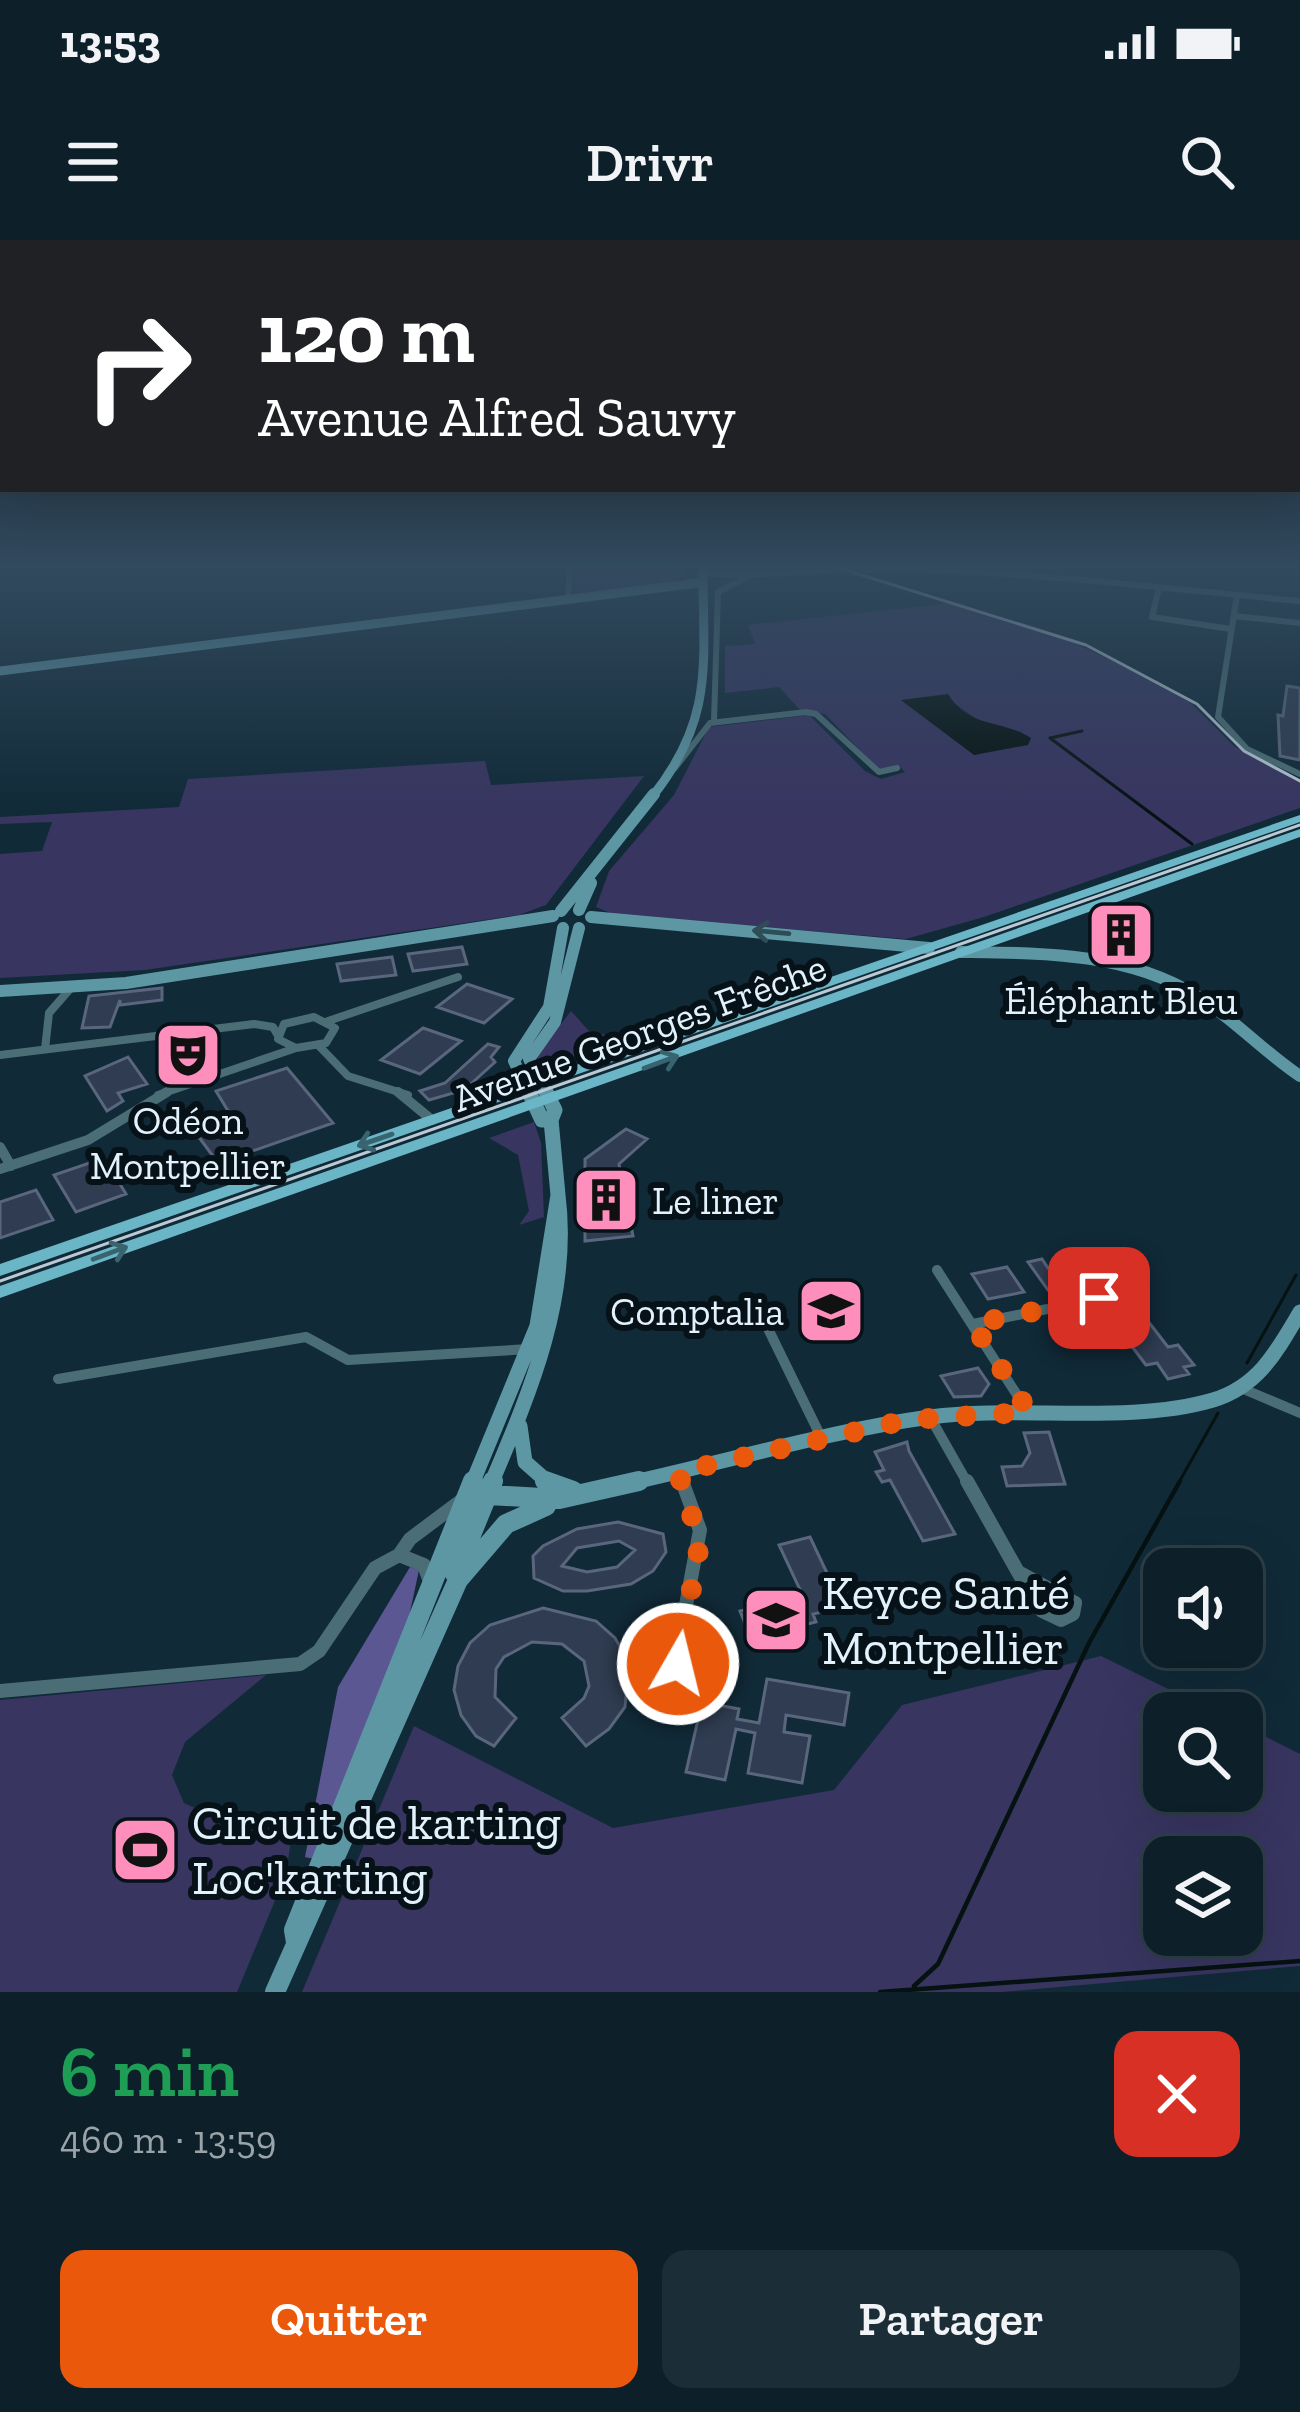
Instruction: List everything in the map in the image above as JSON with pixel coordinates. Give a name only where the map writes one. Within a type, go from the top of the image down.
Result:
[{"type":"main road","name":"Avenue Georges Frêche","points":[[0,1292],[543,1104],[1300,818]]},
{"type":"main road","name":"Avenue Georges Frêche","points":[[961,944],[977,946],[1300,833]]},
{"type":"main road","points":[[936,945],[961,944]]},
{"type":"main road","name":"Avenue Georges Frêche","points":[[0,1270],[936,945]]},
{"type":"street","points":[[0,671],[185,650]]},
{"type":"street","points":[[675,768],[694,734],[700,650]]},
{"type":"street","points":[[584,1492],[536,1478],[520,1453],[519,1427],[558,1195],[550,1120],[542,1120],[543,1104],[515,1055],[549,1007],[558,920],[613,842],[714,721],[718,650]]},
{"type":"street","points":[[1229,650],[1218,717],[1239,740],[1300,774]]},
{"type":"street","points":[[718,710],[727,719]]},
{"type":"street","points":[[714,721],[816,714],[879,772],[897,768]]},
{"type":"street","points":[[532,1083],[531,1050],[555,1022],[579,928],[613,842]]},
{"type":"street","points":[[0,988],[63,989],[585,914],[936,945]]},
{"type":"street","points":[[558,920],[579,928]]},
{"type":"street","points":[[1016,933],[1016,941],[1041,952]]},
{"type":"street","points":[[961,944],[1115,964],[1167,980],[1202,999],[1300,1072]]},
{"type":"street","points":[[977,946],[1118,961],[1174,977],[1209,996],[1300,1072]]},
{"type":"street","points":[[40,988],[187,971]]},
{"type":"street","points":[[277,1034],[298,1018],[328,1021],[458,977]]},
{"type":"street","points":[[45,1049],[49,1013],[63,989],[121,978]]},
{"type":"street","points":[[40,988],[49,1013]]},
{"type":"street","points":[[0,1147],[5,1167],[91,1139],[158,1095],[296,1048],[319,1046],[335,1032],[328,1021]]},
{"type":"street","points":[[0,1055],[254,1024],[296,1048]]},
{"type":"street","points":[[319,1046],[345,1074],[408,1095],[432,1120]]},
{"type":"street","points":[[937,1270],[1029,1412]]},
{"type":"street","points":[[973,1324],[1126,1293]]},
{"type":"street","points":[[756,1304],[823,1439]]},
{"type":"street","points":[[0,1691],[300,1664],[319,1651],[369,1574],[399,1555],[410,1539],[478,1495],[532,1502],[930,1417],[1170,1407],[1241,1388],[1269,1366],[1300,1312]]},
{"type":"street","points":[[58,1379],[306,1337],[348,1360],[535,1348]]},
{"type":"street","points":[[429,1621],[473,1525],[478,1495],[535,1348]]},
{"type":"street","points":[[275,1992],[296,1942],[306,1932],[535,1348]]},
{"type":"street","points":[[1241,1388],[1300,1413]]},
{"type":"street","points":[[930,1417],[1018,1572],[1050,1617],[1073,1614],[1075,1603],[1065,1594],[1018,1572]]},
{"type":"street","points":[[678,1472],[700,1530],[682,1632],[686,1646]]},
{"type":"street","points":[[429,1621],[491,1536],[525,1513],[584,1492]]},
{"type":"street","points":[[399,1555],[428,1570],[429,1621]]},
{"type":"shaded area","points":[[725,650],[1089,650],[1190,702],[1234,746],[1300,782],[1300,808],[984,917],[906,939],[615,915],[596,907],[609,871],[674,795],[709,727],[809,715],[865,771],[881,779],[905,772],[899,766],[878,769],[825,714],[800,710],[779,687],[725,693]],"holes":[[[950,700],[986,726],[1022,732],[975,755],[902,701]]]},
{"type":"shaded area","points":[[948,694],[966,713],[1031,738],[1028,745],[974,755],[901,700]]},
{"type":"shaded area","points":[[485,761],[491,785],[644,776],[546,905],[519,915],[145,970],[0,978],[0,854],[42,851],[52,822],[0,824],[0,817],[179,807],[188,779]]},
{"type":"shaded area","points":[[571,1011],[589,1031],[624,1039],[546,1067],[538,1064],[538,1054]]},
{"type":"shaded area","points":[[534,1122],[541,1143],[544,1217],[519,1225],[529,1211],[518,1155],[489,1138]]},
{"type":"shaded area","points":[[410,1567],[419,1570],[403,1645],[314,1859],[305,1857],[338,1687]]},
{"type":"shaded area","points":[[1101,1656],[1174,1692],[1143,1692],[1143,1812],[1263,1812],[1263,1736],[1300,1754],[1300,1966],[1002,1992],[302,1992],[414,1726],[613,1828],[834,1790],[902,1705]]},
{"type":"shaded area","name":"Circuit de karting Loc'karting","points":[[266,1675],[185,1742],[172,1775],[184,1803],[209,1814],[293,1827],[286,1874],[237,1992],[0,1992],[0,1700]]},
{"type":"building","points":[[1287,686],[1300,688],[1300,760],[1280,756],[1278,715],[1283,716]]},
{"type":"building","points":[[462,947],[467,964],[413,971],[408,954]]},
{"type":"building","points":[[392,957],[396,975],[341,981],[337,964]]},
{"type":"building","points":[[467,984],[512,999],[484,1023],[437,1007]]},
{"type":"building","points":[[162,988],[162,1000],[120,1005],[120,1000],[110,1027],[82,1028],[89,996]]},
{"type":"building","points":[[423,1028],[461,1041],[420,1074],[381,1060]]},
{"type":"building","points":[[488,1044],[499,1047],[491,1057],[495,1062],[464,1090],[429,1100],[420,1091],[445,1083]]},
{"type":"building","points":[[128,1057],[147,1084],[118,1093],[123,1101],[107,1111],[85,1076]]},
{"type":"building","points":[[287,1068],[333,1123],[218,1163],[198,1136],[236,1124],[216,1091]]},
{"type":"building","name":"Le liner","points":[[626,1129],[647,1139],[619,1164],[633,1236],[585,1241],[585,1159]]},
{"type":"building","points":[[104,1158],[126,1194],[76,1212],[54,1175]]},
{"type":"building","points":[[36,1190],[53,1220],[0,1238],[0,1202]]},
{"type":"building","points":[[1042,1259],[1048,1268],[1061,1266],[1068,1275],[1081,1272],[1088,1282],[1048,1290],[1028,1262]]},
{"type":"building","points":[[1007,1267],[1024,1292],[988,1299],[972,1274]]},
{"type":"building","points":[[1144,1316],[1168,1347],[1178,1345],[1194,1365],[1184,1367],[1189,1374],[1168,1379],[1157,1363],[1146,1365],[1124,1336],[1134,1333],[1124,1321]]},
{"type":"building","points":[[978,1368],[989,1384],[981,1396],[954,1397],[941,1376]]},
{"type":"building","points":[[1049,1432],[1065,1484],[1007,1486],[1002,1467],[1022,1466],[1030,1453],[1024,1433]]},
{"type":"building","points":[[907,1442],[955,1534],[923,1541],[890,1480],[882,1482],[876,1472],[884,1470],[875,1452]]},
{"type":"building","points":[[618,1522],[663,1534],[666,1552],[653,1571],[631,1584],[563,1591],[534,1578],[533,1556],[577,1529]],"holes":[[[619,1541],[635,1550],[617,1567],[587,1572],[562,1566],[577,1548]]]},
{"type":"building","points":[[810,1537],[843,1607],[813,1614],[816,1622],[751,1638],[740,1611],[803,1596],[779,1545]]},
{"type":"building","points":[[543,1608],[596,1621],[615,1638],[629,1662],[625,1707],[609,1729],[586,1746],[562,1718],[584,1698],[589,1686],[584,1661],[562,1644],[532,1642],[504,1657],[496,1669],[495,1697],[516,1718],[494,1746],[476,1736],[461,1715],[454,1690],[458,1666],[470,1643],[490,1625]]},
{"type":"building","points":[[767,1679],[849,1693],[844,1725],[786,1715],[784,1732],[810,1736],[802,1783],[748,1773],[755,1733],[736,1729],[725,1780],[686,1772],[702,1702],[739,1709],[737,1719],[759,1723]]},
{"type":"waterway","points":[[1082,731],[1050,738],[1192,844]]},
{"type":"waterway","points":[[1247,1363],[1296,1275]]},
{"type":"waterway","points":[[1178,1484],[1218,1413]]},
{"type":"waterway","points":[[914,1986],[938,1964],[1089,1643],[1180,1481]]},
{"type":"waterway","points":[[880,1992],[1300,1961]]},
{"type":"tram line","points":[[1095,650],[1197,704],[1244,751],[1300,781]]},
{"type":"tram line","points":[[0,1281],[1300,825]]},
{"type":"place","name":"Éléphant Bleu","points":[[1121,935]]},
{"type":"place","name":"Odéon Montpellier","points":[[188,1055]]},
{"type":"place","name":"Le liner","points":[[606,1200]]},
{"type":"place","name":"Comptalia","points":[[831,1311]]},
{"type":"place","name":"Keyce Santé Montpellier","points":[[776,1620]]},
{"type":"place","name":"Circuit de karting Loc'karting","points":[[145,1850]]},
{"type":"route","points":[[678,1664],[678,1651],[686,1646],[682,1632],[700,1542],[678,1472],[907,1420],[1029,1412],[973,1324],[1099,1298]]}]
